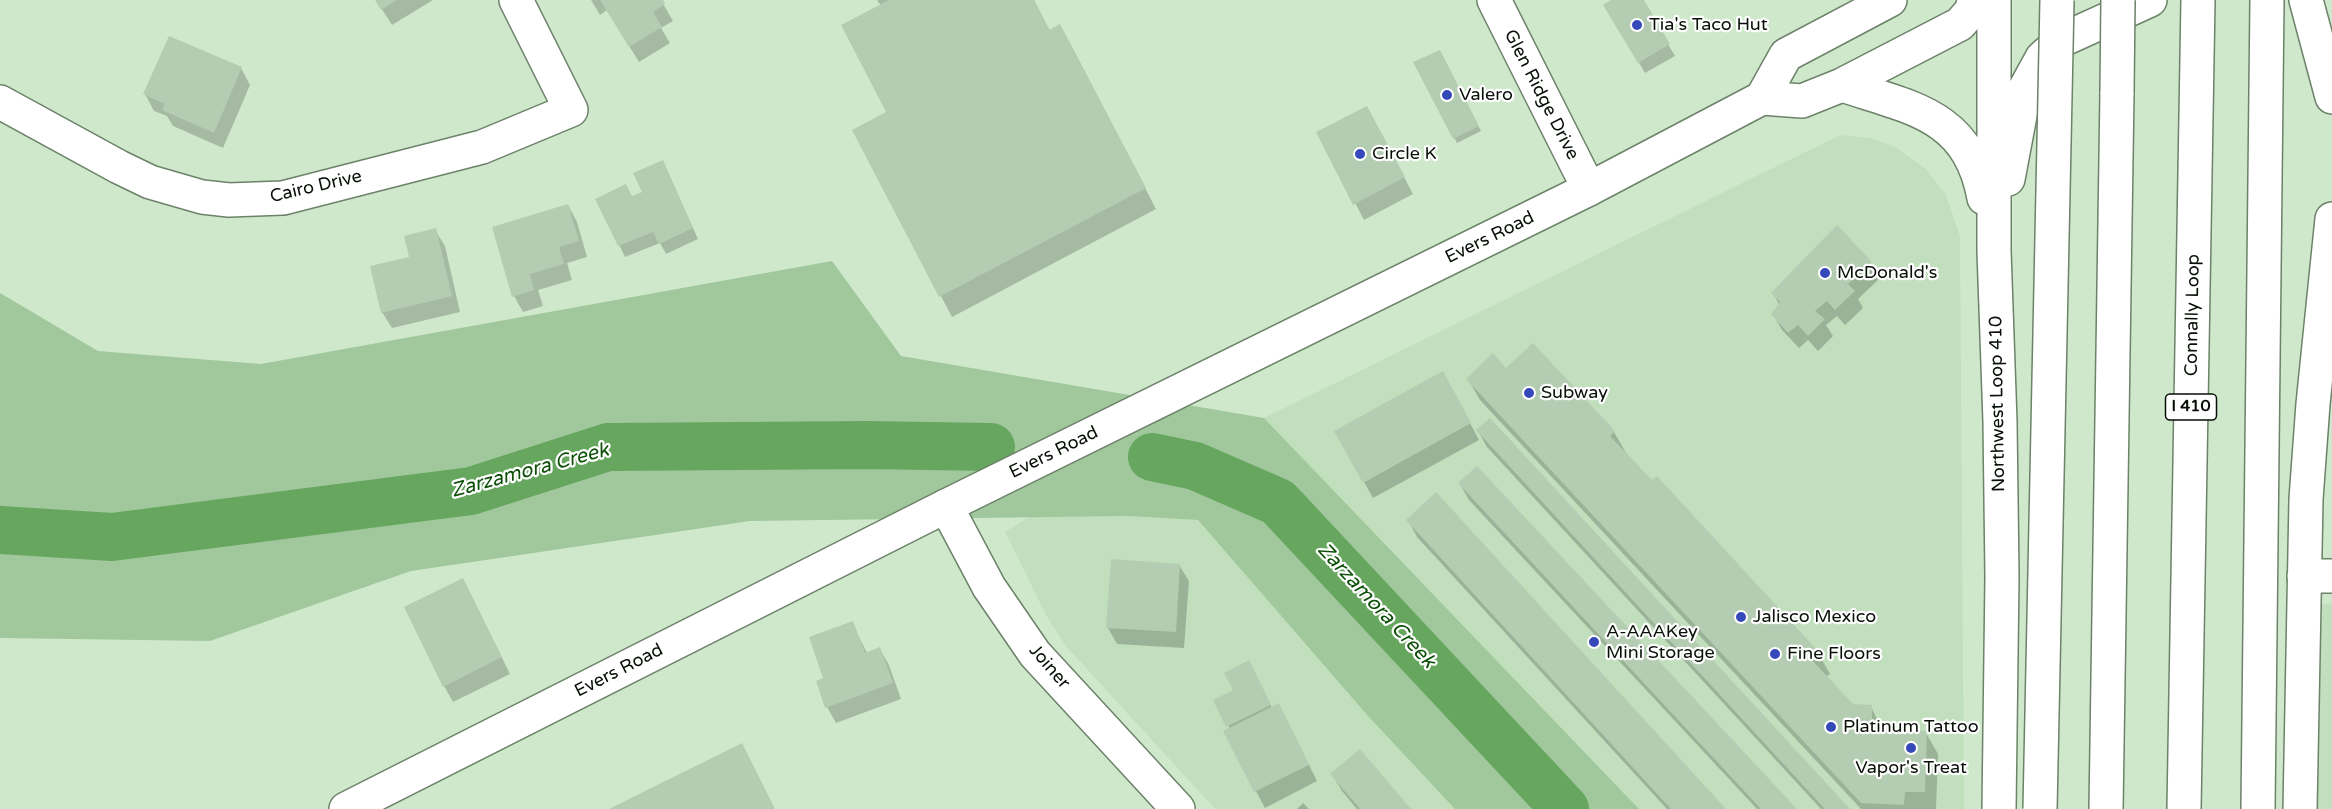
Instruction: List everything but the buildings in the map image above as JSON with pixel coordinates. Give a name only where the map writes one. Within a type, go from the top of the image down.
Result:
[{"type":"main road","name":"Cairo Drive","points":[[0,102],[150,182],[202,197],[229,200],[283,198],[482,147],[571,110],[516,0]]},
{"type":"main road","name":"Glen Ridge Drive","points":[[1494,0],[1588,189]]},
{"type":"main road","points":[[1890,0],[1786,55],[1762,98],[1802,101],[1842,85],[1960,24],[1972,10],[1974,0]]},
{"type":"main road","name":"Northwest Loop 410","points":[[1994,0],[1994,251],[2002,576],[1999,809]]},
{"type":"main road","points":[[2040,809],[2056,0]]},
{"type":"main road","points":[[2105,805],[2118,0]]},
{"type":"main road","points":[[1994,251],[2025,89],[2042,58],[2062,40],[2150,0]]},
{"type":"main road","name":"Connally Loop","points":[[2184,809],[2198,0]]},
{"type":"main road","points":[[2258,809],[2267,0]]},
{"type":"main road","points":[[2306,0],[2332,97]]},
{"type":"main road","points":[[1842,85],[1913,108],[1945,126],[1967,147],[1982,184],[1994,251]]},
{"type":"main road","name":"Evers Road","points":[[346,809],[946,506],[1588,189],[1762,98]]},
{"type":"main road","points":[[2300,809],[2318,576],[2313,404],[2332,219]]},
{"type":"main road","name":"Joiner","points":[[946,506],[989,587],[1035,654],[1178,809]]},
{"type":"shaded area","points":[[1840,135],[1871,138],[1895,147],[1926,169],[1946,195],[1960,236],[1964,809],[1639,809],[1264,418]]},
{"type":"shaded area","points":[[832,261],[901,356],[1264,418],[1639,809],[1455,809],[1368,716],[1198,520],[1128,516],[750,521],[411,571],[210,641],[0,638],[0,293],[98,351],[261,364]]},
{"type":"shaded area","points":[[1128,516],[1198,520],[1368,716],[1455,809],[1215,809],[1065,645],[1046,615],[1005,532],[1029,517]]},
{"type":"shaded area","points":[[2332,603],[2332,809],[2313,809],[2319,605]]},
{"type":"waterway","name":"Zarzamora Creek","points":[[0,530],[112,537],[471,491],[608,447],[868,445],[991,447]]},
{"type":"waterway","name":"Zarzamora Creek","points":[[1152,457],[1195,466],[1278,502],[1565,809]]},
{"type":"place","name":"Tia's Taco Hut","points":[[1637,25]]},
{"type":"place","name":"Valero","points":[[1447,95]]},
{"type":"place","name":"Circle K","points":[[1360,154]]},
{"type":"place","name":"McDonald's","points":[[1825,273]]},
{"type":"place","name":"Subway","points":[[1529,393]]},
{"type":"place","name":"Jalisco Mexico","points":[[1741,617]]},
{"type":"place","name":"A-AAAKey Mini Storage","points":[[1594,642]]},
{"type":"place","name":"Fine Floors","points":[[1775,654]]},
{"type":"place","name":"Platinum Tattoo","points":[[1831,727]]},
{"type":"place","name":"Vapor's Treat","points":[[1911,748]]}]
